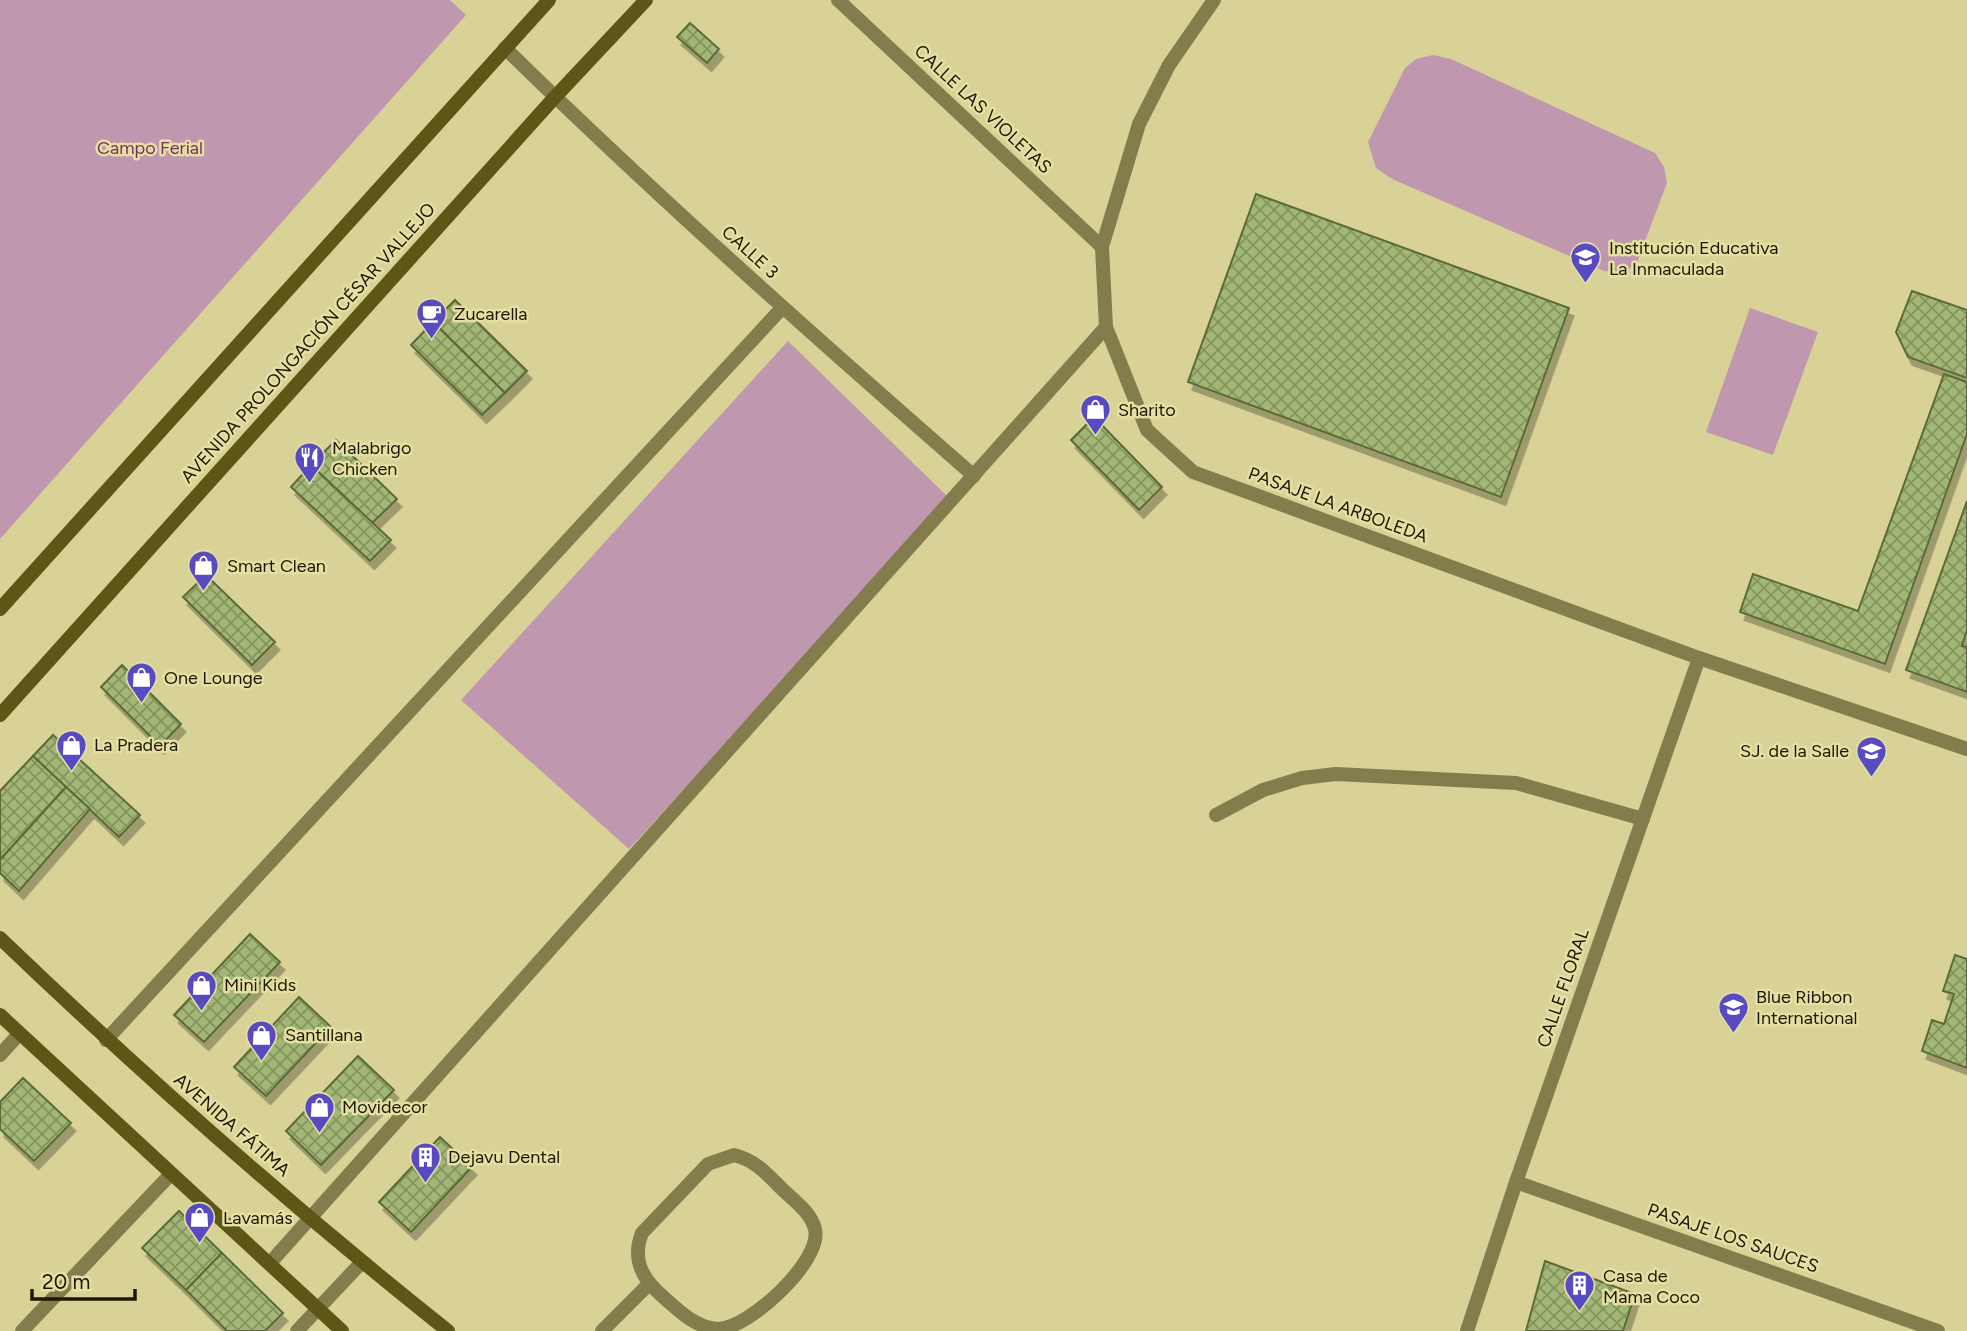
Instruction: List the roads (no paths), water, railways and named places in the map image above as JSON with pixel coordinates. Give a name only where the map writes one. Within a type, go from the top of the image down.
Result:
[{"type":"main road","points":[[0,609],[550,0]]},
{"type":"main road","name":"AVENIDA PROLONGACIÓN CÉSAR VALLEJO","points":[[0,715],[555,97],[646,0]]},
{"type":"main road","name":"AVENIDA FÁTIMA","points":[[0,938],[106,1040],[311,1220],[448,1331]]},
{"type":"main road","points":[[0,1015],[170,1175],[342,1331]]},
{"type":"street","name":"CALLE LAS VIOLETAS","points":[[838,0],[1102,247]]},
{"type":"street","name":"PASAJE LA ARBOLEDA","points":[[1214,0],[1169,65],[1139,124],[1102,247],[1106,327],[1147,430],[1193,472],[1699,658],[1967,749]]},
{"type":"street","name":"CALLE 3","points":[[505,48],[782,308],[974,476]]},
{"type":"street","points":[[106,1040],[782,308]]},
{"type":"street","points":[[270,1263],[1106,327]]},
{"type":"street","name":"CALLE FLORAL","points":[[1467,1331],[1516,1182],[1699,658]]},
{"type":"street","points":[[1216,815],[1263,790],[1302,778],[1336,774],[1516,783],[1643,819]]},
{"type":"street","points":[[0,1055],[19,1034]]},
{"type":"street","points":[[722,1157],[745,1158],[760,1167],[811,1218],[816,1231],[812,1254],[804,1264],[752,1318],[736,1326],[722,1329],[698,1324],[649,1284],[639,1266],[638,1247],[642,1233],[708,1164],[722,1157]]},
{"type":"street","points":[[22,1331],[170,1175]]},
{"type":"street","name":"PASAJE LOS SAUCES","points":[[1516,1182],[1938,1331]]},
{"type":"street","points":[[297,1331],[362,1262]]},
{"type":"street","points":[[602,1331],[649,1284]]},
{"type":"place","name":"Institución Educativa La Inmaculada","points":[[1586,285]]},
{"type":"place","name":"Zucarella","points":[[431,341]]},
{"type":"place","name":"Sharito","points":[[1095,437]]},
{"type":"place","name":"Malabrigo Chicken","points":[[309,485]]},
{"type":"place","name":"Smart Clean","points":[[204,593]]},
{"type":"place","name":"One Lounge","points":[[141,705]]},
{"type":"place","name":"La Pradera","points":[[71,772]]},
{"type":"place","name":"SJ. de la Salle","points":[[1872,778]]},
{"type":"place","name":"Mini Kids","points":[[201,1012]]},
{"type":"place","name":"Blue Ribbon International","points":[[1733,1034]]},
{"type":"place","name":"Santillana","points":[[262,1062]]},
{"type":"place","name":"Movidecor","points":[[319,1134]]},
{"type":"place","name":"Dejavu Dental","points":[[425,1184]]},
{"type":"place","name":"Lavamás","points":[[200,1245]]},
{"type":"place","name":"Casa de Mama Coco","points":[[1580,1313]]},
{"type":"park label","name":"Campo Ferial","points":[[150,148]]}]
